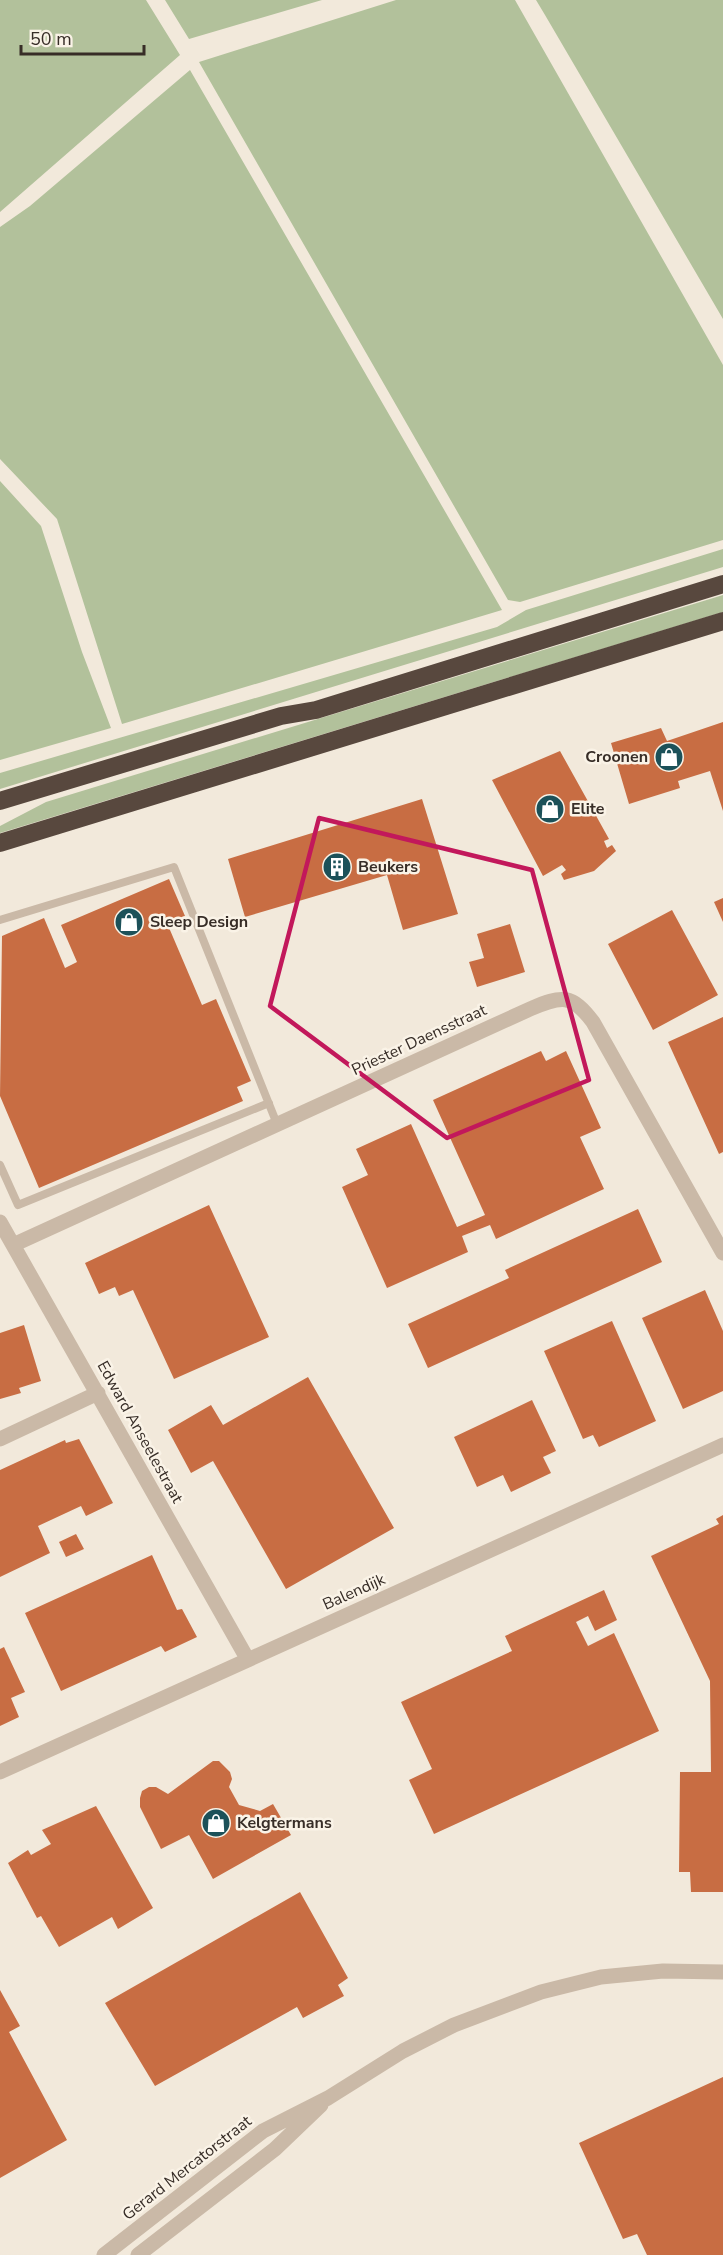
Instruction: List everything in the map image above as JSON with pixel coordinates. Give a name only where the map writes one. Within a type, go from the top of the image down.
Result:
[{"type":"highway","points":[[0,801],[281,716],[316,710],[723,584]]},
{"type":"highway","points":[[0,843],[723,621]]},
{"type":"street","name":"Priester Daensstraat","points":[[13,1245],[547,1001],[561,998],[571,1000],[582,1008],[593,1022],[723,1253]]},
{"type":"street","name":"Edward Anseelestraat","points":[[0,1222],[248,1660]]},
{"type":"street","points":[[0,1439],[98,1393]]},
{"type":"street","name":"Balendijk","points":[[0,1772],[723,1445]]},
{"type":"street","name":"Gerard Mercatorstraat","points":[[104,2255],[263,2131],[328,2098],[403,2051],[454,2025],[541,1992],[601,1977],[663,1971],[723,1972]]},
{"type":"street","name":"Gerard Mercatorstraat","points":[[138,2255],[276,2149],[328,2098]]},
{"type":"street","points":[[184,2194],[196,2211]]},
{"type":"lane","points":[[0,920],[174,867],[277,1124]]},
{"type":"lane","points":[[0,1165],[18,1205],[269,1103]]},
{"type":"highlighted area","points":[[319,818],[532,870],[589,1080],[447,1138],[270,1006]]},
{"type":"green space","points":[[0,0],[146,0],[180,55],[0,212]]},
{"type":"green space","points":[[165,0],[322,0],[189,39]]},
{"type":"green space","points":[[396,0],[515,0],[723,365],[723,540],[520,602],[508,600],[199,62]]},
{"type":"green space","points":[[536,0],[723,0],[723,319],[545,15]]},
{"type":"green space","points":[[190,70],[502,610],[122,724],[57,519],[0,459],[0,227],[30,206]]},
{"type":"green space","points":[[0,481],[41,526],[82,652],[111,728],[0,760]]},
{"type":"green space","points":[[723,549],[723,567],[0,789],[0,773],[497,627],[526,610]]},
{"type":"green space","points":[[723,595],[723,612],[0,833],[0,826],[46,802]]},
{"type":"building","name":"Croonen","points":[[723,722],[723,811],[710,771],[678,781],[680,788],[629,804],[611,743],[661,728],[667,741]]},
{"type":"building","name":"Elite","points":[[560,751],[609,839],[604,841],[607,848],[612,845],[616,851],[594,871],[564,880],[561,874],[566,870],[562,865],[543,876],[492,780]]},
{"type":"building","name":"Beukers","points":[[422,799],[458,914],[403,930],[387,875],[245,917],[228,859]]},
{"type":"building","points":[[169,879],[185,916],[167,923],[202,1005],[216,999],[251,1081],[237,1087],[243,1101],[39,1188],[0,1096],[2,936],[44,918],[65,968],[77,962],[61,925]]},
{"type":"building","points":[[723,898],[723,922],[714,902]]},
{"type":"building","points":[[672,910],[718,995],[653,1030],[608,944]]},
{"type":"building","points":[[510,924],[525,972],[477,987],[469,962],[484,958],[477,934]]},
{"type":"building","points":[[723,1017],[723,1152],[719,1154],[668,1042]]},
{"type":"building","points":[[541,1051],[546,1061],[566,1051],[601,1128],[580,1137],[604,1189],[496,1239],[490,1225],[462,1236],[468,1252],[387,1288],[342,1187],[368,1175],[356,1149],[411,1124],[457,1227],[485,1215],[433,1100]]},
{"type":"building","points":[[209,1205],[269,1337],[174,1379],[133,1290],[119,1296],[115,1287],[99,1294],[85,1263]]},
{"type":"building","points":[[638,1209],[662,1262],[428,1368],[408,1324],[509,1278],[505,1270]]},
{"type":"building","points":[[705,1290],[723,1331],[723,1391],[683,1409],[642,1318]]},
{"type":"building","points":[[612,1321],[656,1421],[599,1447],[593,1435],[583,1439],[544,1351]]},
{"type":"building","points":[[24,1325],[41,1381],[19,1388],[21,1393],[0,1399],[0,1333]]},
{"type":"building","points":[[308,1377],[394,1528],[286,1589],[213,1461],[191,1473],[168,1430],[211,1405],[223,1425]]},
{"type":"building","points":[[532,1400],[556,1451],[543,1457],[551,1473],[511,1492],[503,1475],[477,1487],[454,1437]]},
{"type":"building","points":[[79,1439],[113,1503],[86,1516],[81,1506],[38,1526],[50,1553],[0,1577],[0,1470],[65,1440],[66,1443]]},
{"type":"building","points":[[723,1515],[723,1892],[691,1892],[690,1872],[679,1872],[680,1772],[711,1772],[710,1681],[651,1556],[719,1524],[716,1519]]},
{"type":"building","points":[[76,1534],[84,1549],[66,1557],[59,1542]]},
{"type":"building","points":[[152,1555],[177,1610],[182,1609],[197,1637],[165,1652],[161,1646],[61,1691],[25,1613]]},
{"type":"building","points":[[604,1590],[617,1620],[595,1631],[588,1616],[576,1622],[588,1646],[614,1633],[659,1731],[434,1834],[409,1780],[432,1769],[401,1702],[512,1651],[505,1636]]},
{"type":"building","points":[[4,1647],[25,1692],[11,1698],[19,1717],[0,1726],[0,1649]]},
{"type":"building","name":"Kelgtermans","points":[[213,1761],[219,1761],[230,1772],[232,1779],[229,1787],[239,1805],[260,1811],[273,1804],[291,1835],[213,1879],[189,1835],[161,1849],[140,1807],[140,1798],[142,1791],[149,1787],[156,1787],[168,1794]]},
{"type":"building","points":[[96,1806],[153,1908],[118,1929],[112,1917],[59,1947],[41,1916],[37,1918],[8,1863],[28,1850],[31,1855],[51,1844],[42,1830]]},
{"type":"building","points":[[300,1892],[348,1978],[338,1985],[344,1996],[303,2018],[297,2007],[155,2086],[105,2003]]},
{"type":"building","points":[[0,1990],[20,2026],[9,2032],[67,2140],[0,2178]]},
{"type":"building","points":[[723,2077],[723,2255],[647,2255],[637,2234],[623,2239],[579,2143]]},
{"type":"place","name":"Croonen","points":[[669,757]]},
{"type":"place","name":"Elite","points":[[550,809]]},
{"type":"place","name":"Beukers","points":[[337,867]]},
{"type":"place","name":"Sleep Design","points":[[129,922]]},
{"type":"place","name":"Kelgtermans","points":[[216,1823]]}]
